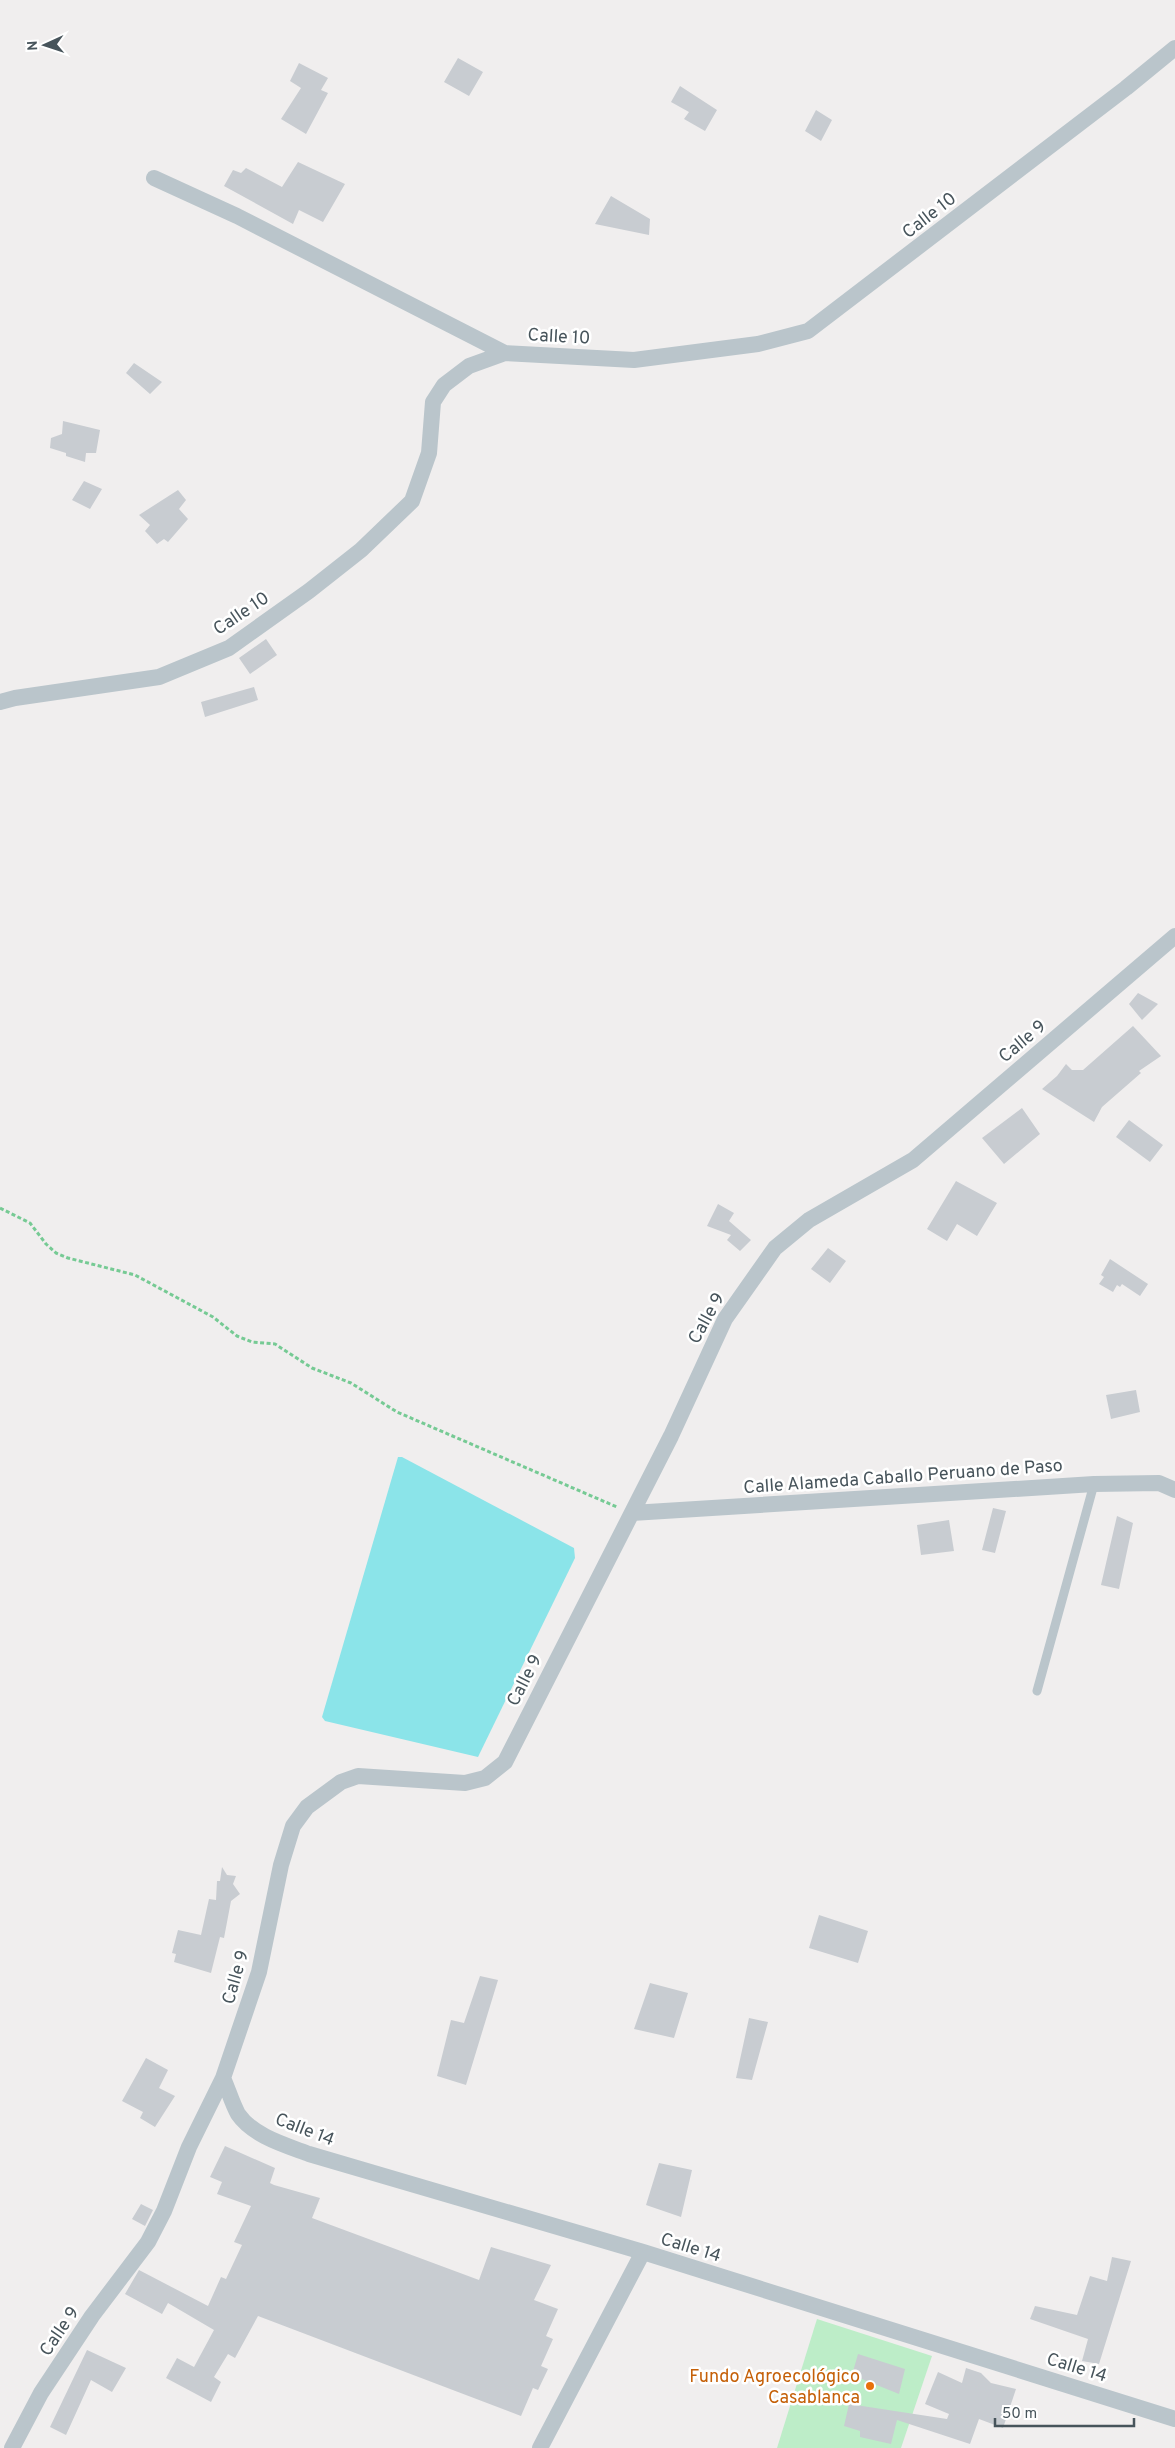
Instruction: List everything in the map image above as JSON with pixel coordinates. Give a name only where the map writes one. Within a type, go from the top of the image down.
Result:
[{"type":"street","name":"Calle 10","points":[[0,702],[15,698],[159,677],[229,648],[361,550],[412,501],[429,453],[433,402],[444,386],[469,366],[505,353],[634,360],[758,344],[808,331],[1175,48]]},
{"type":"street","points":[[154,178],[237,216],[505,353]]},
{"type":"street","name":"Calle 9","points":[[12,2448],[41,2393],[92,2316],[148,2242],[164,2211],[188,2147],[223,2078],[260,1972],[281,1865],[293,1826],[307,1807],[341,1782],[358,1776],[465,1783],[485,1778],[505,1762],[632,1513],[640,1492],[671,1436],[725,1319],[775,1248],[809,1220],[913,1160],[1175,936]]},
{"type":"street","name":"Calle Alameda Caballo Peruano de Paso","points":[[632,1513],[1094,1484],[1159,1483],[1175,1490]]},
{"type":"street","name":"Calle 14","points":[[223,2078],[238,2114],[250,2125],[278,2142],[309,2154],[642,2252],[1175,2418]]},
{"type":"street","points":[[540,2448],[642,2252]]},
{"type":"lane","points":[[1037,1691],[1094,1484]]},
{"type":"path","points":[[0,1208],[30,1223],[46,1244],[56,1253],[75,1260],[135,1275],[213,1317],[228,1332],[252,1342],[275,1344],[312,1368],[350,1383],[398,1412],[632,1513]]},
{"type":"green space","points":[[817,2319],[932,2356],[901,2448],[777,2448]]},
{"type":"water","points":[[398,1457],[402,1457],[574,1548],[575,1558],[478,1757],[325,1721],[322,1717]]},
{"type":"building","points":[[458,58],[483,72],[469,96],[444,82]]},
{"type":"building","points":[[299,63],[328,78],[321,90],[328,93],[306,134],[281,119],[301,88],[290,81]]},
{"type":"building","points":[[680,86],[717,110],[705,131],[684,119],[689,112],[671,102]]},
{"type":"building","points":[[816,110],[832,120],[821,141],[805,131]]},
{"type":"building","points":[[298,162],[345,184],[323,222],[299,210],[293,224],[224,186],[233,170],[241,173],[246,168],[282,187]]},
{"type":"building","points":[[611,196],[650,219],[649,235],[595,224]]},
{"type":"building","points":[[134,363],[162,382],[150,394],[126,373]]},
{"type":"building","points":[[63,421],[100,430],[96,453],[86,453],[85,462],[50,448],[51,438],[62,434]]},
{"type":"building","points":[[84,481],[102,489],[90,509],[72,500]]},
{"type":"building","points":[[178,490],[186,500],[179,509],[188,519],[168,542],[164,539],[157,544],[145,531],[150,525],[139,515]]},
{"type":"building","points":[[266,639],[277,655],[250,674],[239,658]]},
{"type":"building","points":[[254,687],[258,700],[205,717],[201,702]]},
{"type":"building","points":[[1138,993],[1158,1004],[1142,1020],[1129,1004]]},
{"type":"building","points":[[1133,1026],[1161,1056],[1139,1071],[1141,1073],[1102,1107],[1094,1122],[1042,1089],[1057,1076],[1066,1064],[1072,1070],[1083,1070]]},
{"type":"building","points":[[1022,1108],[1040,1134],[1004,1164],[982,1138]]},
{"type":"building","points":[[1129,1120],[1163,1145],[1150,1162],[1116,1137]]},
{"type":"building","points":[[956,1181],[997,1203],[977,1236],[957,1224],[947,1241],[927,1229]]},
{"type":"building","points":[[718,1204],[734,1213],[729,1221],[751,1240],[740,1251],[727,1240],[731,1235],[707,1226]]},
{"type":"building","points":[[828,1248],[846,1261],[830,1283],[811,1269]]},
{"type":"building","points":[[1110,1259],[1148,1284],[1140,1296],[1122,1284],[1120,1287],[1117,1285],[1113,1292],[1099,1284],[1104,1277],[1101,1275]]},
{"type":"building","points":[[1136,1390],[1140,1412],[1111,1419],[1106,1395]]},
{"type":"building","points":[[993,1508],[1006,1511],[995,1553],[982,1550]]},
{"type":"building","points":[[1117,1516],[1133,1523],[1119,1589],[1101,1585]]},
{"type":"building","points":[[949,1520],[954,1551],[921,1555],[917,1525]]},
{"type":"building","points":[[222,1867],[227,1875],[236,1876],[233,1884],[240,1894],[231,1901],[224,1938],[220,1937],[211,1973],[174,1962],[176,1954],[172,1953],[178,1930],[201,1935],[209,1899],[216,1900],[217,1881],[220,1881]]},
{"type":"building","points":[[819,1915],[868,1931],[858,1963],[809,1948]]},
{"type":"building","points":[[480,1976],[498,1980],[466,2085],[437,2076],[451,2020],[464,2023]]},
{"type":"building","points":[[650,1983],[688,1993],[674,2038],[634,2029]]},
{"type":"building","points":[[749,2018],[768,2022],[752,2080],[736,2078]]},
{"type":"building","points":[[146,2058],[168,2070],[159,2088],[175,2096],[155,2127],[140,2118],[143,2112],[122,2101]]},
{"type":"building","points":[[225,2146],[275,2168],[270,2183],[320,2198],[312,2218],[479,2280],[491,2247],[551,2265],[534,2300],[558,2309],[546,2336],[553,2339],[541,2366],[548,2369],[538,2390],[533,2388],[521,2416],[258,2316],[235,2358],[228,2354],[214,2377],[221,2382],[211,2402],[166,2378],[177,2358],[194,2367],[214,2330],[168,2303],[162,2314],[125,2294],[139,2270],[208,2306],[221,2277],[226,2279],[242,2245],[234,2242],[251,2206],[217,2194],[222,2182],[210,2177]]},
{"type":"building","points":[[659,2163],[692,2170],[681,2217],[646,2205]]},
{"type":"building","points":[[141,2204],[153,2210],[145,2226],[132,2219]]},
{"type":"building","points":[[1112,2257],[1131,2261],[1099,2364],[1082,2361],[1088,2339],[1030,2319],[1035,2306],[1077,2315],[1090,2276],[1107,2281]]},
{"type":"building","points":[[87,2350],[126,2368],[112,2392],[91,2380],[66,2435],[50,2427]]},
{"type":"building","points":[[858,2354],[905,2369],[899,2394],[852,2375]]},
{"type":"building","points":[[966,2368],[981,2373],[991,2383],[1016,2389],[1003,2428],[979,2419],[970,2444],[897,2420],[891,2444],[860,2437],[860,2431],[844,2426],[849,2404],[947,2419],[949,2414],[925,2404],[938,2372],[962,2383]]},
{"type":"place","name":"Fundo Agroecológico Casablanca","points":[[870,2386]]}]
